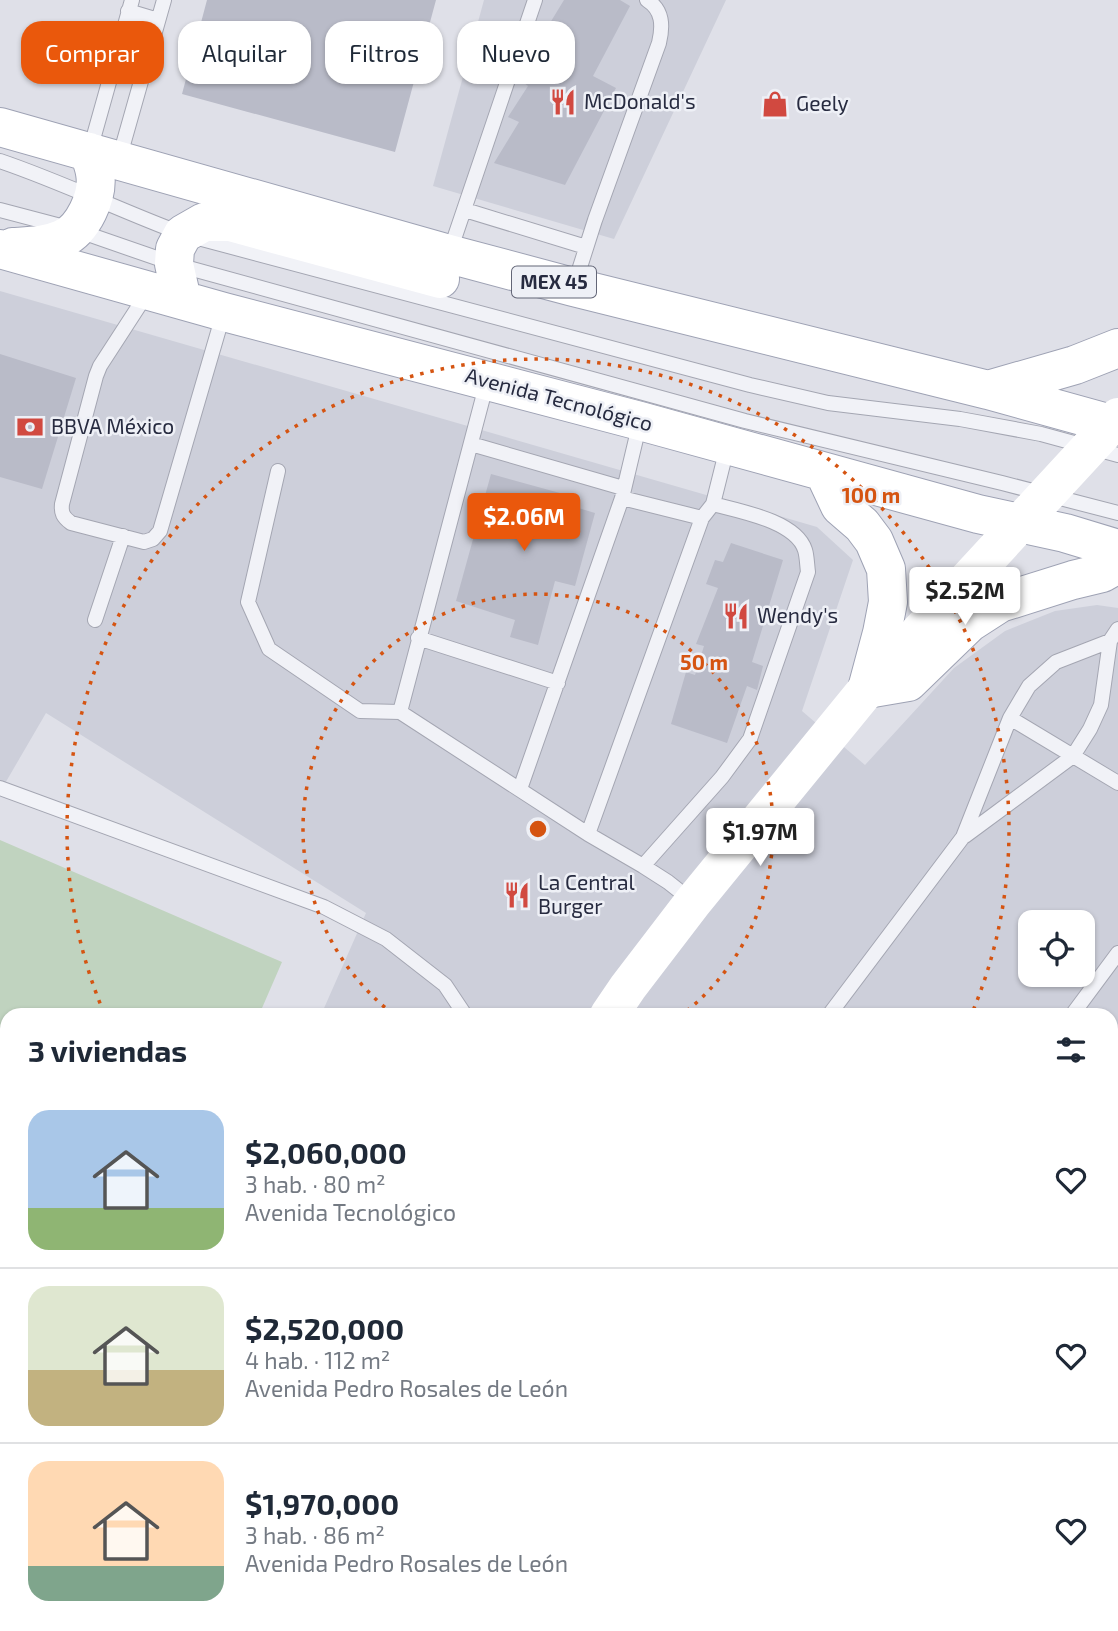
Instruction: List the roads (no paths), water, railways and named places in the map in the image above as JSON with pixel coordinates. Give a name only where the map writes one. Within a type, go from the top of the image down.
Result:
[{"type":"main road","name":"MEX 45","points":[[0,127],[449,254],[655,309],[988,390],[1111,434]]},
{"type":"main road","points":[[0,248],[43,245],[63,239],[76,230],[93,197],[96,175],[104,156]]},
{"type":"main road","points":[[172,272],[204,222],[230,222],[549,308],[655,309]]},
{"type":"main road","name":"Avenida Tecnológico","points":[[0,248],[172,272],[224,312],[1118,549]]},
{"type":"main road","points":[[988,390],[1075,365],[1118,348]]},
{"type":"main road","points":[[614,1008],[693,902],[867,689],[1048,494],[1111,434]]},
{"type":"main road","points":[[824,472],[839,506],[862,525],[874,541],[886,569],[888,601],[867,689]]},
{"type":"main road","points":[[867,689],[908,682],[969,623],[1000,603],[1102,572],[1118,564]]},
{"type":"lane","points":[[104,156],[158,20],[163,0]]},
{"type":"lane","points":[[449,254],[535,0]]},
{"type":"lane","points":[[573,287],[659,43],[662,22],[658,10],[647,0]]},
{"type":"lane","points":[[104,156],[130,5],[158,20]]},
{"type":"lane","points":[[0,161],[93,197],[131,215],[172,272],[828,402],[974,421],[1041,434],[1111,434]]},
{"type":"lane","points":[[0,210],[76,230],[172,272],[731,417],[1118,513]]},
{"type":"lane","points":[[465,211],[586,247]]},
{"type":"lane","points":[[172,272],[100,366],[62,503],[61,512],[71,523],[144,542],[160,531],[224,312]]},
{"type":"lane","points":[[400,712],[488,381]]},
{"type":"lane","points":[[520,789],[623,493],[640,421]]},
{"type":"lane","points":[[471,444],[702,519]]},
{"type":"lane","points":[[588,834],[702,519],[713,504],[728,445]]},
{"type":"lane","points":[[278,471],[248,602],[270,649],[360,711],[400,712],[588,834],[668,882],[693,902]]},
{"type":"lane","points":[[643,866],[722,777],[750,739],[808,572],[805,549],[797,536],[778,524],[713,504]]},
{"type":"lane","points":[[95,620],[123,536]]},
{"type":"lane","points":[[834,1008],[963,836],[1010,718],[1029,686],[1056,662],[1114,635]]},
{"type":"lane","points":[[963,836],[1073,756],[1101,705],[1114,635]]},
{"type":"lane","points":[[418,638],[558,683]]},
{"type":"lane","points":[[1010,718],[1118,783]]},
{"type":"lane","points":[[0,788],[324,907],[396,947],[445,985],[460,1008]]},
{"type":"lane","points":[[1077,1008],[1118,953]]},
{"type":"place","name":"McDonald's","points":[[563,102]]},
{"type":"place","name":"Geely","points":[[775,104]]},
{"type":"place","name":"BBVA México","points":[[30,427]]},
{"type":"place","name":"Wendy's","points":[[736,616]]},
{"type":"place","name":"La Central Burger","points":[[517,895]]}]
